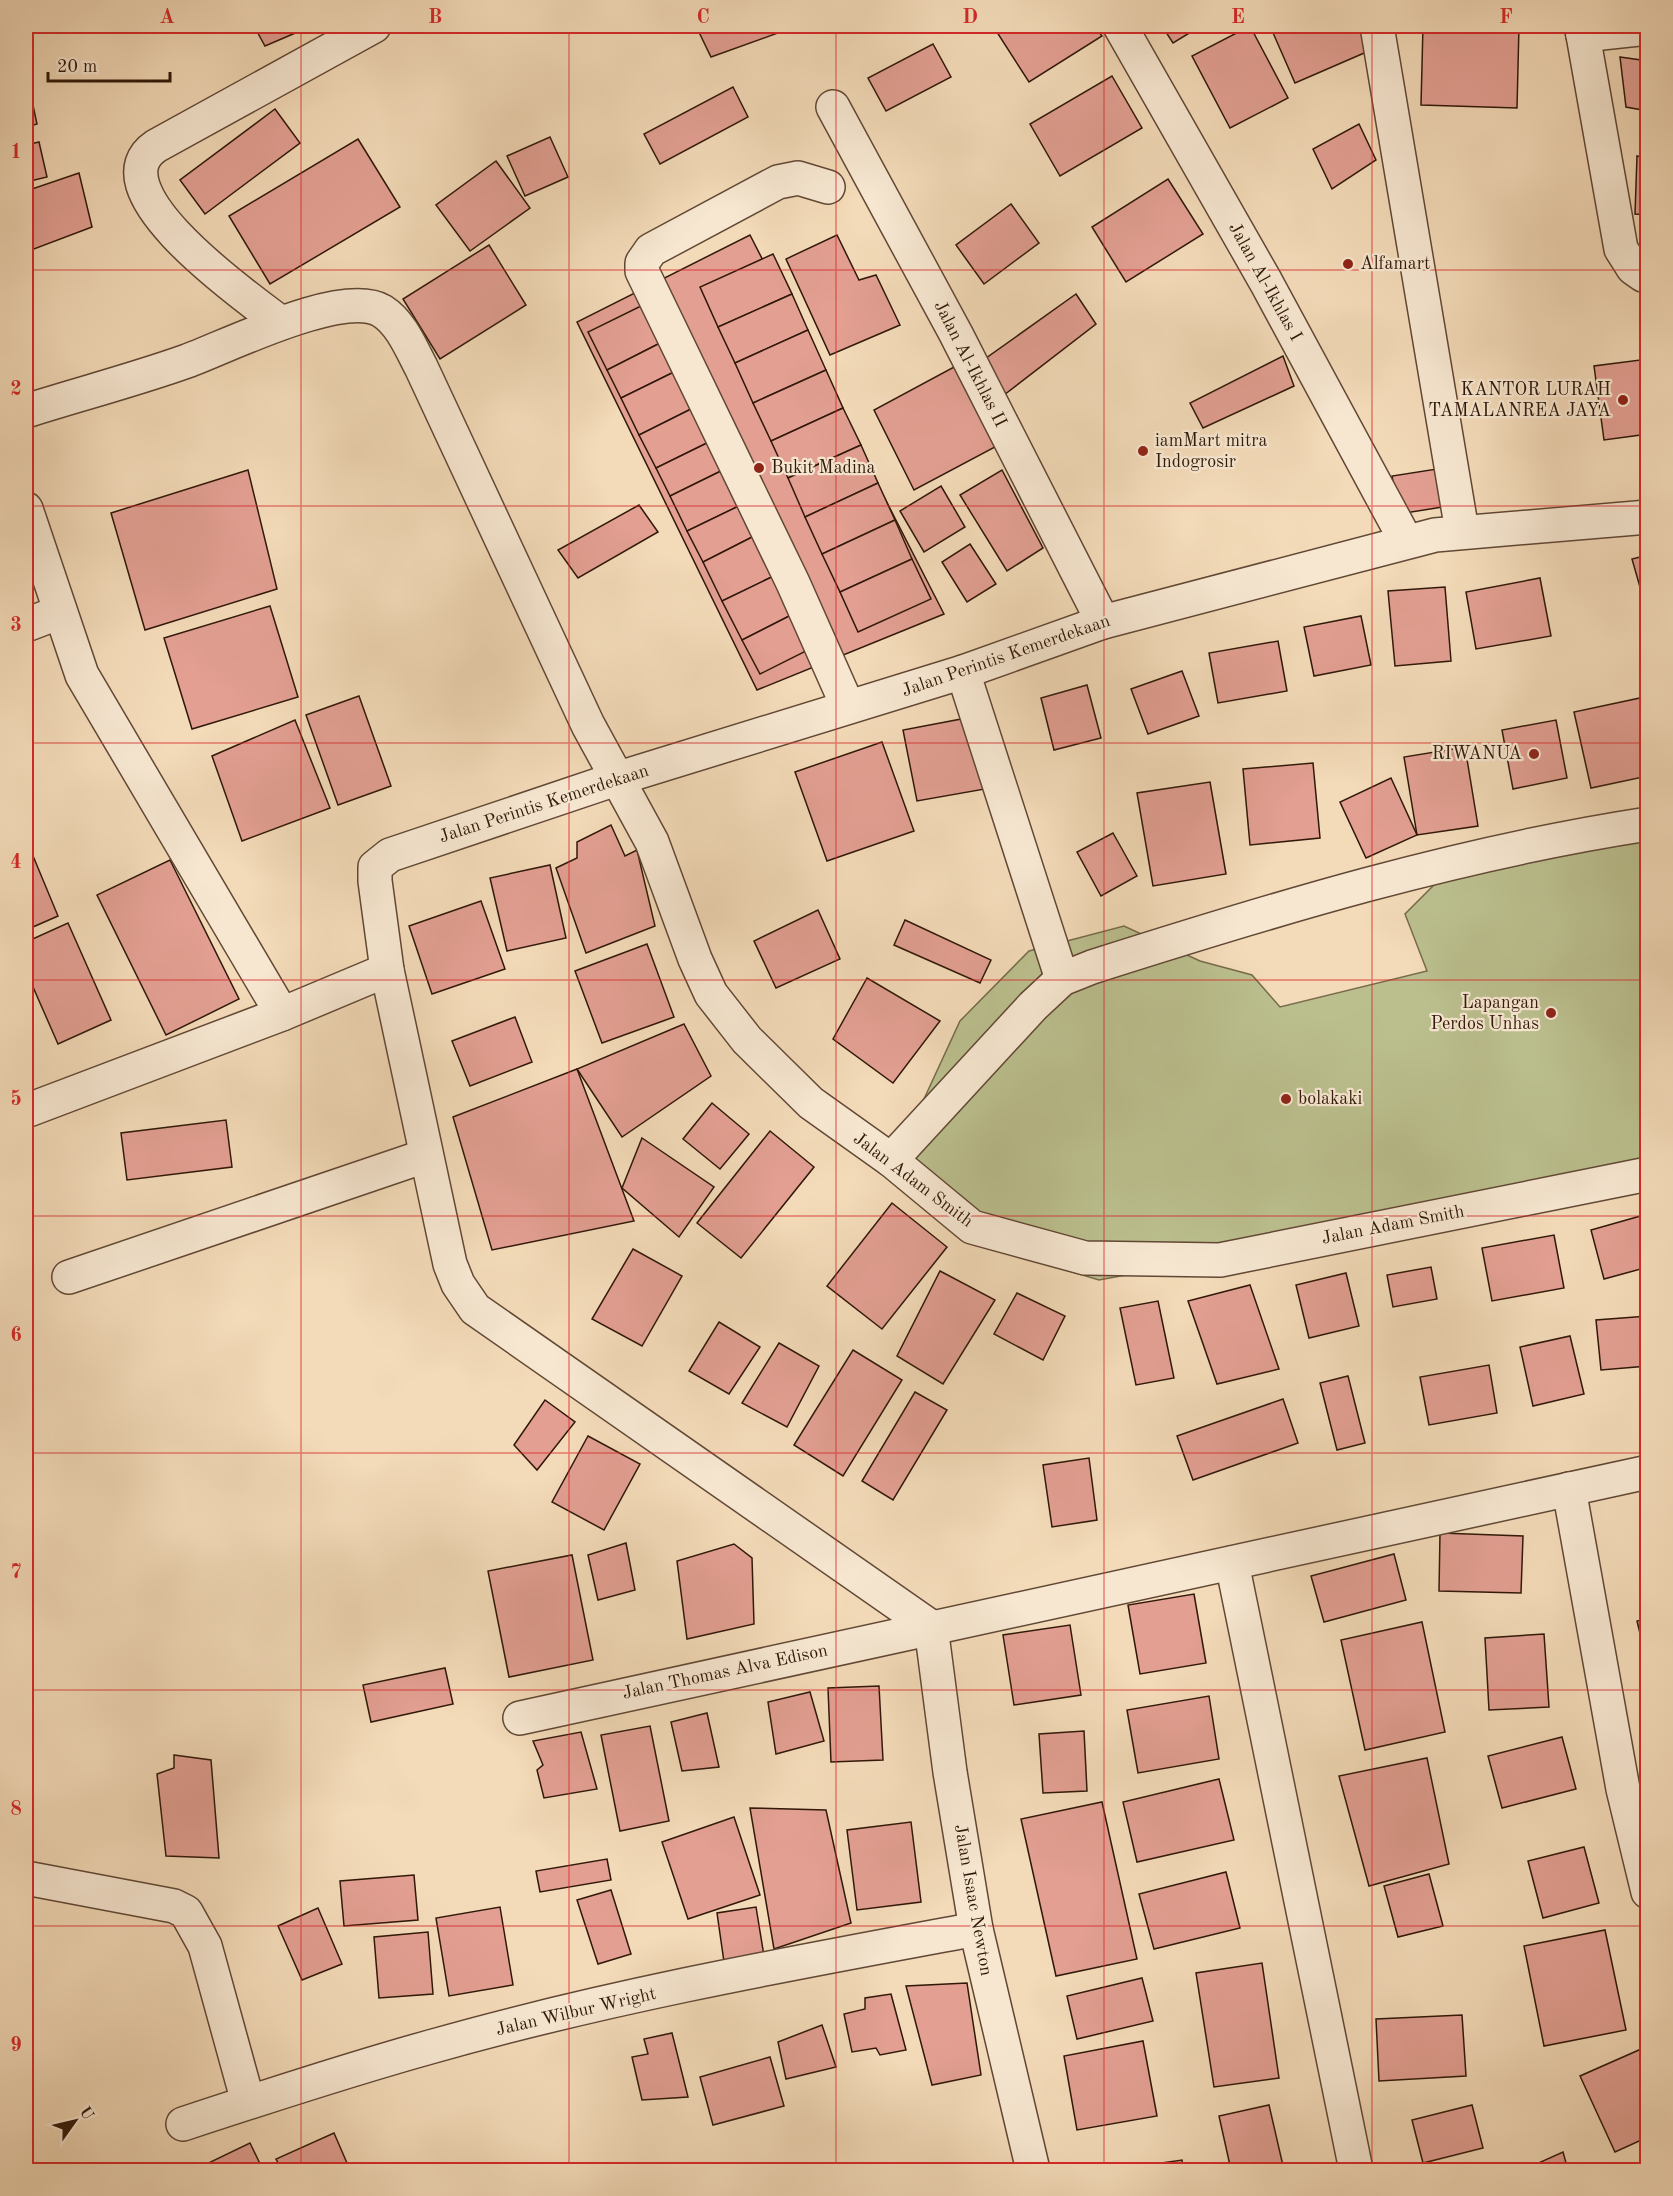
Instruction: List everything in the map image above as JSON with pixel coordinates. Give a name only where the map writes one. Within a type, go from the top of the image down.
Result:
[{"type":"street","points":[[281,323],[206,266],[180,241],[142,185],[139,167],[145,153],[156,146],[374,26]]},
{"type":"street","name":"Jalan Al-Ikhlas I","points":[[1120,26],[1266,282],[1406,541]]},
{"type":"street","points":[[1377,26],[1452,457],[1462,531]]},
{"type":"street","points":[[1647,28],[1582,30],[1621,249],[1633,268],[1647,275]]},
{"type":"street","name":"Jalan Al-Ikhlas II","points":[[833,107],[956,334],[1102,622]]},
{"type":"street","points":[[828,187],[798,178],[778,182],[651,250],[642,263],[642,271],[793,583],[848,707]]},
{"type":"street","name":"Jalan Adam Smith","points":[[26,411],[187,362],[281,323],[354,304],[381,311],[400,330],[421,367],[588,725],[652,842],[695,959],[711,994],[747,1040],[811,1103],[891,1160],[972,1227],[1085,1258],[1220,1260],[1647,1174]]},
{"type":"street","points":[[26,510],[82,675],[282,1014]]},
{"type":"street","name":"Jalan Perintis Kemerdekaan","points":[[387,970],[375,867],[390,855],[616,779],[963,672],[1102,622],[1406,541],[1462,531],[1647,517]]},
{"type":"street","points":[[26,626],[60,612]]},
{"type":"street","points":[[963,672],[1062,979]]},
{"type":"street","points":[[891,1160],[947,1102],[1014,1026],[1062,979],[1092,967],[1333,892],[1573,835],[1647,824]]},
{"type":"street","points":[[26,1111],[282,1014],[387,970],[450,1264],[458,1284],[476,1310],[685,1458],[931,1627]]},
{"type":"street","points":[[69,1277],[426,1156]]},
{"type":"street","name":"Jalan Thomas Alva Edison","points":[[520,1718],[1647,1472]]},
{"type":"street","points":[[1569,1489],[1623,1789],[1647,1892]]},
{"type":"street","points":[[1232,1563],[1356,2170]]},
{"type":"street","name":"Jalan Isaac Newton","points":[[931,1627],[950,1772],[976,1929],[1033,2170]]},
{"type":"street","points":[[26,1878],[174,1906],[186,1912],[205,1946],[248,2102]]},
{"type":"street","name":"Jalan Wilbur Wright","points":[[183,2124],[431,2047],[597,2005],[815,1959],[976,1929]]},
{"type":"green space","name":"bolakaki","points":[[1647,813],[1647,1189],[1447,1216],[1099,1280],[982,1245],[888,1177],[960,1021],[1029,951],[1124,926],[1200,961],[1252,975],[1280,1007],[1427,971],[1405,914],[1449,870],[1555,824]]},
{"type":"building","points":[[254,26],[306,26],[307,28],[265,46]]},
{"type":"building","points":[[696,26],[773,26],[778,33],[711,57]]},
{"type":"building","points":[[993,26],[1095,26],[1102,36],[1029,82]]},
{"type":"building","points":[[1162,26],[1201,26],[1173,43]]},
{"type":"building","points":[[1250,26],[1288,98],[1230,128],[1192,56]]},
{"type":"building","points":[[1270,26],[1369,26],[1378,47],[1295,83]]},
{"type":"building","points":[[1423,26],[1519,26],[1517,108],[1421,105]]},
{"type":"building","points":[[933,44],[951,77],[886,111],[868,78]]},
{"type":"building","points":[[1620,57],[1648,61],[1648,111],[1626,107]]},
{"type":"building","points":[[1112,76],[1142,128],[1060,176],[1030,124]]},
{"type":"building","points":[[28,82],[37,124],[26,127],[26,83]]},
{"type":"building","points":[[733,87],[748,117],[660,164],[644,134]]},
{"type":"building","points":[[275,109],[300,143],[205,214],[180,180]]},
{"type":"building","points":[[1359,124],[1376,160],[1332,189],[1313,149]]},
{"type":"building","points":[[550,137],[568,177],[525,196],[507,156]]},
{"type":"building","points":[[358,139],[400,207],[270,284],[229,216]]},
{"type":"building","points":[[39,142],[47,177],[26,182],[26,145]]},
{"type":"building","points":[[1637,156],[1648,158],[1648,215],[1635,214]]},
{"type":"building","points":[[496,161],[530,208],[470,251],[436,205]]},
{"type":"building","points":[[79,173],[92,227],[26,252],[26,191]]},
{"type":"building","points":[[1168,179],[1203,234],[1126,282],[1092,227]]},
{"type":"building","points":[[1011,204],[1039,243],[984,284],[956,245]]},
{"type":"building","name":"Bukit Madina","points":[[750,235],[944,614],[757,690],[577,322]]},
{"type":"building","points":[[837,235],[859,280],[876,275],[900,325],[830,355],[786,259]]},
{"type":"building","points":[[489,245],[526,305],[440,359],[403,299]]},
{"type":"building","points":[[773,254],[792,294],[718,327],[700,287]]},
{"type":"building","points":[[792,294],[808,330],[735,363],[718,327]]},
{"type":"building","points":[[1076,294],[1096,324],[1004,395],[982,361]]},
{"type":"building","points":[[645,304],[664,341],[607,370],[588,332]]},
{"type":"building","points":[[808,330],[826,370],[753,403],[735,363]]},
{"type":"building","points":[[664,341],[678,370],[621,398],[607,370]]},
{"type":"building","points":[[1283,356],[1294,386],[1203,428],[1190,403]]},
{"type":"building","name":"KANTOR LURAH TAMALANREA JAYA","points":[[1648,359],[1648,434],[1604,440],[1594,366]]},
{"type":"building","points":[[954,367],[995,447],[914,490],[874,410]]},
{"type":"building","points":[[678,370],[697,406],[639,435],[621,398]]},
{"type":"building","points":[[826,370],[843,408],[771,441],[753,403]]},
{"type":"building","points":[[697,406],[713,440],[656,468],[639,435]]},
{"type":"building","points":[[843,408],[861,445],[788,478],[771,441]]},
{"type":"building","points":[[713,440],[727,468],[670,496],[656,468]]},
{"type":"building","points":[[861,445],[878,483],[805,517],[788,478]]},
{"type":"building","points":[[727,468],[745,503],[687,531],[670,496]]},
{"type":"building","points":[[1443,468],[1449,506],[1399,514],[1392,476]]},
{"type":"building","points":[[248,470],[277,589],[145,630],[111,513]]},
{"type":"building","points":[[1002,470],[1043,548],[1007,571],[960,495]]},
{"type":"building","points":[[878,483],[895,520],[822,554],[805,517]]},
{"type":"building","points":[[941,486],[965,527],[924,552],[900,511]]},
{"type":"building","points":[[745,503],[760,533],[703,562],[687,531]]},
{"type":"building","points":[[639,505],[658,532],[578,578],[558,550]]},
{"type":"building","points":[[895,520],[912,559],[840,592],[822,554]]},
{"type":"building","points":[[760,533],[780,573],[722,601],[703,562]]},
{"type":"building","points":[[970,544],[996,584],[967,602],[942,562]]},
{"type":"building","points":[[1648,555],[1648,615],[1632,559]]},
{"type":"building","points":[[912,559],[931,599],[858,632],[840,592]]},
{"type":"building","points":[[780,573],[799,611],[742,640],[722,601]]},
{"type":"building","points":[[1540,578],[1551,636],[1476,649],[1466,592]]},
{"type":"building","points":[[1445,587],[1451,661],[1395,666],[1388,591]]},
{"type":"building","points":[[270,606],[298,697],[192,729],[164,638]]},
{"type":"building","points":[[799,611],[816,646],[760,674],[742,640]]},
{"type":"building","points":[[1361,616],[1371,665],[1314,676],[1304,627]]},
{"type":"building","points":[[1278,641],[1287,691],[1218,703],[1209,653]]},
{"type":"building","points":[[1182,671],[1199,716],[1148,734],[1131,689]]},
{"type":"building","points":[[1087,685],[1101,738],[1054,750],[1041,698]]},
{"type":"building","points":[[359,696],[391,786],[338,805],[306,715]]},
{"type":"building","points":[[1640,698],[1648,735],[1648,776],[1591,788],[1574,712]]},
{"type":"building","points":[[972,717],[985,789],[917,801],[903,730]]},
{"type":"building","points":[[295,720],[330,808],[242,841],[212,756]]},
{"type":"building","name":"RIWANUA","points":[[1556,720],[1567,778],[1513,789],[1502,730]]},
{"type":"building","points":[[882,742],[914,831],[827,861],[795,772]]},
{"type":"building","points":[[1465,747],[1478,826],[1417,835],[1404,757]]},
{"type":"building","points":[[1313,763],[1320,838],[1250,845],[1243,769]]},
{"type":"building","points":[[1391,778],[1417,835],[1366,858],[1340,802]]},
{"type":"building","points":[[1210,782],[1226,874],[1153,886],[1137,793]]},
{"type":"building","points":[[611,825],[625,856],[637,850],[655,926],[586,953],[556,868],[577,858],[577,842]]},
{"type":"building","points":[[1113,833],[1137,876],[1101,896],[1077,852]]},
{"type":"building","points":[[26,839],[58,916],[26,930]]},
{"type":"building","points":[[170,860],[239,999],[166,1035],[97,895]]},
{"type":"building","points":[[550,865],[566,938],[507,951],[490,878]]},
{"type":"building","points":[[481,901],[505,969],[432,994],[409,926]]},
{"type":"building","points":[[818,910],[840,959],[776,988],[754,941]]},
{"type":"building","points":[[905,920],[991,960],[980,983],[894,945]]},
{"type":"building","points":[[68,923],[111,1020],[58,1044],[26,971],[26,942]]},
{"type":"building","points":[[647,944],[674,1017],[602,1043],[575,971]]},
{"type":"building","points":[[867,978],[940,1021],[893,1083],[833,1039]]},
{"type":"building","points":[[515,1017],[532,1062],[470,1086],[452,1041]]},
{"type":"building","points":[[684,1024],[711,1076],[622,1137],[577,1069]]},
{"type":"building","points":[[577,1069],[634,1221],[492,1250],[453,1117]]},
{"type":"building","points":[[712,1103],[749,1134],[720,1169],[683,1139]]},
{"type":"building","points":[[226,1120],[232,1167],[127,1180],[121,1133]]},
{"type":"building","points":[[770,1131],[814,1167],[741,1258],[697,1223]]},
{"type":"building","points":[[642,1138],[714,1187],[679,1237],[622,1188]]},
{"type":"building","points":[[892,1203],[947,1247],[882,1329],[827,1286]]},
{"type":"building","points":[[1644,1215],[1648,1227],[1648,1267],[1604,1279],[1591,1230]]},
{"type":"building","points":[[1554,1235],[1564,1288],[1492,1301],[1482,1248]]},
{"type":"building","points":[[633,1249],[682,1276],[642,1346],[592,1319]]},
{"type":"building","points":[[1431,1267],[1437,1299],[1393,1307],[1387,1275]]},
{"type":"building","points":[[940,1271],[995,1300],[943,1384],[897,1356]]},
{"type":"building","points":[[1346,1273],[1359,1326],[1309,1338],[1296,1285]]},
{"type":"building","points":[[1250,1285],[1279,1369],[1217,1384],[1188,1301]]},
{"type":"building","points":[[1017,1293],[1065,1316],[1043,1360],[994,1334]]},
{"type":"building","points":[[1158,1301],[1174,1378],[1136,1385],[1120,1308]]},
{"type":"building","points":[[1648,1316],[1648,1366],[1601,1370],[1596,1320]]},
{"type":"building","points":[[719,1322],[760,1347],[729,1394],[689,1371]]},
{"type":"building","points":[[1570,1336],[1584,1394],[1533,1406],[1520,1347]]},
{"type":"building","points":[[779,1343],[819,1366],[787,1427],[742,1403]]},
{"type":"building","points":[[853,1350],[902,1380],[843,1476],[794,1445]]},
{"type":"building","points":[[1489,1365],[1497,1413],[1429,1425],[1420,1377]]},
{"type":"building","points":[[1348,1376],[1365,1443],[1337,1450],[1320,1383]]},
{"type":"building","points":[[915,1392],[947,1410],[893,1500],[862,1481]]},
{"type":"building","points":[[1283,1399],[1298,1443],[1193,1480],[1177,1436]]},
{"type":"building","points":[[545,1400],[575,1422],[537,1470],[514,1445]]},
{"type":"building","points":[[588,1436],[640,1464],[604,1530],[552,1502]]},
{"type":"building","points":[[1089,1458],[1097,1520],[1052,1527],[1043,1465]]},
{"type":"building","points":[[1640,1499],[1648,1499],[1648,1577],[1641,1577]]},
{"type":"building","points":[[1440,1533],[1523,1536],[1521,1593],[1439,1591]]},
{"type":"building","points":[[626,1543],[635,1590],[598,1600],[588,1555]]},
{"type":"building","points":[[734,1544],[752,1558],[754,1624],[687,1639],[677,1561]]},
{"type":"building","points":[[1394,1554],[1406,1600],[1324,1622],[1311,1576]]},
{"type":"building","points":[[572,1555],[593,1660],[509,1677],[488,1571]]},
{"type":"building","points":[[1194,1594],[1206,1663],[1140,1674],[1128,1605]]},
{"type":"building","points":[[1648,1619],[1648,1666],[1637,1621]]},
{"type":"building","points":[[1422,1622],[1445,1732],[1365,1750],[1341,1640]]},
{"type":"building","points":[[1070,1625],[1081,1695],[1014,1705],[1003,1635]]},
{"type":"building","points":[[1544,1634],[1549,1707],[1489,1710],[1485,1638]]},
{"type":"building","points":[[445,1668],[453,1704],[371,1722],[363,1685]]},
{"type":"building","points":[[879,1686],[883,1760],[831,1762],[828,1688]]},
{"type":"building","points":[[810,1692],[824,1741],[776,1754],[768,1702]]},
{"type":"building","points":[[1209,1696],[1219,1759],[1138,1773],[1127,1710]]},
{"type":"building","points":[[707,1713],[719,1767],[682,1771],[671,1722]]},
{"type":"building","points":[[650,1726],[669,1821],[620,1831],[601,1735]]},
{"type":"building","points":[[1084,1731],[1087,1791],[1043,1793],[1039,1734]]},
{"type":"building","points":[[581,1732],[597,1789],[544,1798],[537,1770],[543,1765],[533,1741]]},
{"type":"building","points":[[1562,1737],[1576,1789],[1502,1808],[1488,1756]]},
{"type":"building","points":[[174,1755],[211,1760],[219,1858],[166,1856],[157,1774],[174,1768]]},
{"type":"building","points":[[1427,1758],[1449,1864],[1369,1886],[1339,1776]]},
{"type":"building","points":[[1219,1779],[1234,1840],[1137,1862],[1123,1802]]},
{"type":"building","points":[[1102,1802],[1137,1959],[1056,1976],[1021,1819]]},
{"type":"building","points":[[750,1808],[826,1810],[851,1923],[774,1949]]},
{"type":"building","points":[[734,1817],[760,1895],[688,1919],[662,1842]]},
{"type":"building","points":[[911,1822],[921,1902],[857,1910],[847,1830]]},
{"type":"building","points":[[1584,1847],[1599,1903],[1543,1918],[1528,1861]]},
{"type":"building","points":[[607,1859],[611,1880],[540,1892],[536,1871]]},
{"type":"building","points":[[1226,1872],[1240,1928],[1154,1949],[1139,1894]]},
{"type":"building","points":[[1429,1874],[1443,1926],[1398,1937],[1384,1886]]},
{"type":"building","points":[[414,1875],[418,1920],[344,1926],[340,1881]]},
{"type":"building","points":[[611,1890],[631,1954],[598,1964],[577,1900]]},
{"type":"building","points":[[500,1907],[513,1985],[449,1996],[436,1918]]},
{"type":"building","points":[[756,1907],[764,1956],[724,1962],[717,1913]]},
{"type":"building","points":[[318,1908],[342,1964],[302,1980],[278,1926]]},
{"type":"building","points":[[1605,1930],[1626,2030],[1544,2046],[1524,1946]]},
{"type":"building","points":[[428,1932],[433,1994],[379,1998],[374,1937]]},
{"type":"building","points":[[1262,1963],[1279,2078],[1214,2087],[1196,1973]]},
{"type":"building","points":[[1142,1978],[1153,2021],[1077,2039],[1067,1996]]},
{"type":"building","points":[[967,1983],[981,2075],[932,2085],[906,1986]]},
{"type":"building","points":[[891,1994],[906,2050],[880,2055],[876,2048],[852,2052],[844,2014],[865,2009],[865,1998]]},
{"type":"building","points":[[1462,2015],[1466,2076],[1379,2081],[1376,2019]]},
{"type":"building","points":[[822,2025],[836,2067],[786,2079],[778,2042]]},
{"type":"building","points":[[672,2033],[688,2097],[642,2100],[632,2057],[648,2054],[644,2039]]},
{"type":"building","points":[[1143,2041],[1157,2116],[1077,2130],[1064,2056]]},
{"type":"building","points":[[1648,2046],[1648,2137],[1615,2152],[1580,2076]]},
{"type":"building","points":[[770,2057],[784,2106],[713,2125],[700,2077]]},
{"type":"building","points":[[1269,2105],[1284,2170],[1231,2170],[1219,2116]]},
{"type":"building","points":[[1472,2105],[1483,2148],[1423,2163],[1412,2120]]},
{"type":"building","points":[[334,2133],[350,2170],[282,2170],[276,2159]]},
{"type":"building","points":[[250,2143],[263,2170],[199,2170],[198,2168]]},
{"type":"building","points":[[1563,2152],[1568,2170],[1523,2170]]},
{"type":"building","points":[[1182,2160],[1183,2170],[1112,2170]]},
{"type":"place","name":"Alfamart","points":[[1348,264]]},
{"type":"place","name":"KANTOR LURAH TAMALANREA JAYA","points":[[1623,400]]},
{"type":"place","name":"iamMart mitra Indogrosir","points":[[1143,451]]},
{"type":"place","name":"Bukit Madina","points":[[759,468]]},
{"type":"place","name":"RIWANUA","points":[[1534,754]]},
{"type":"place","name":"Lapangan Perdos Unhas","points":[[1551,1013]]},
{"type":"place","name":"bolakaki","points":[[1286,1099]]}]
